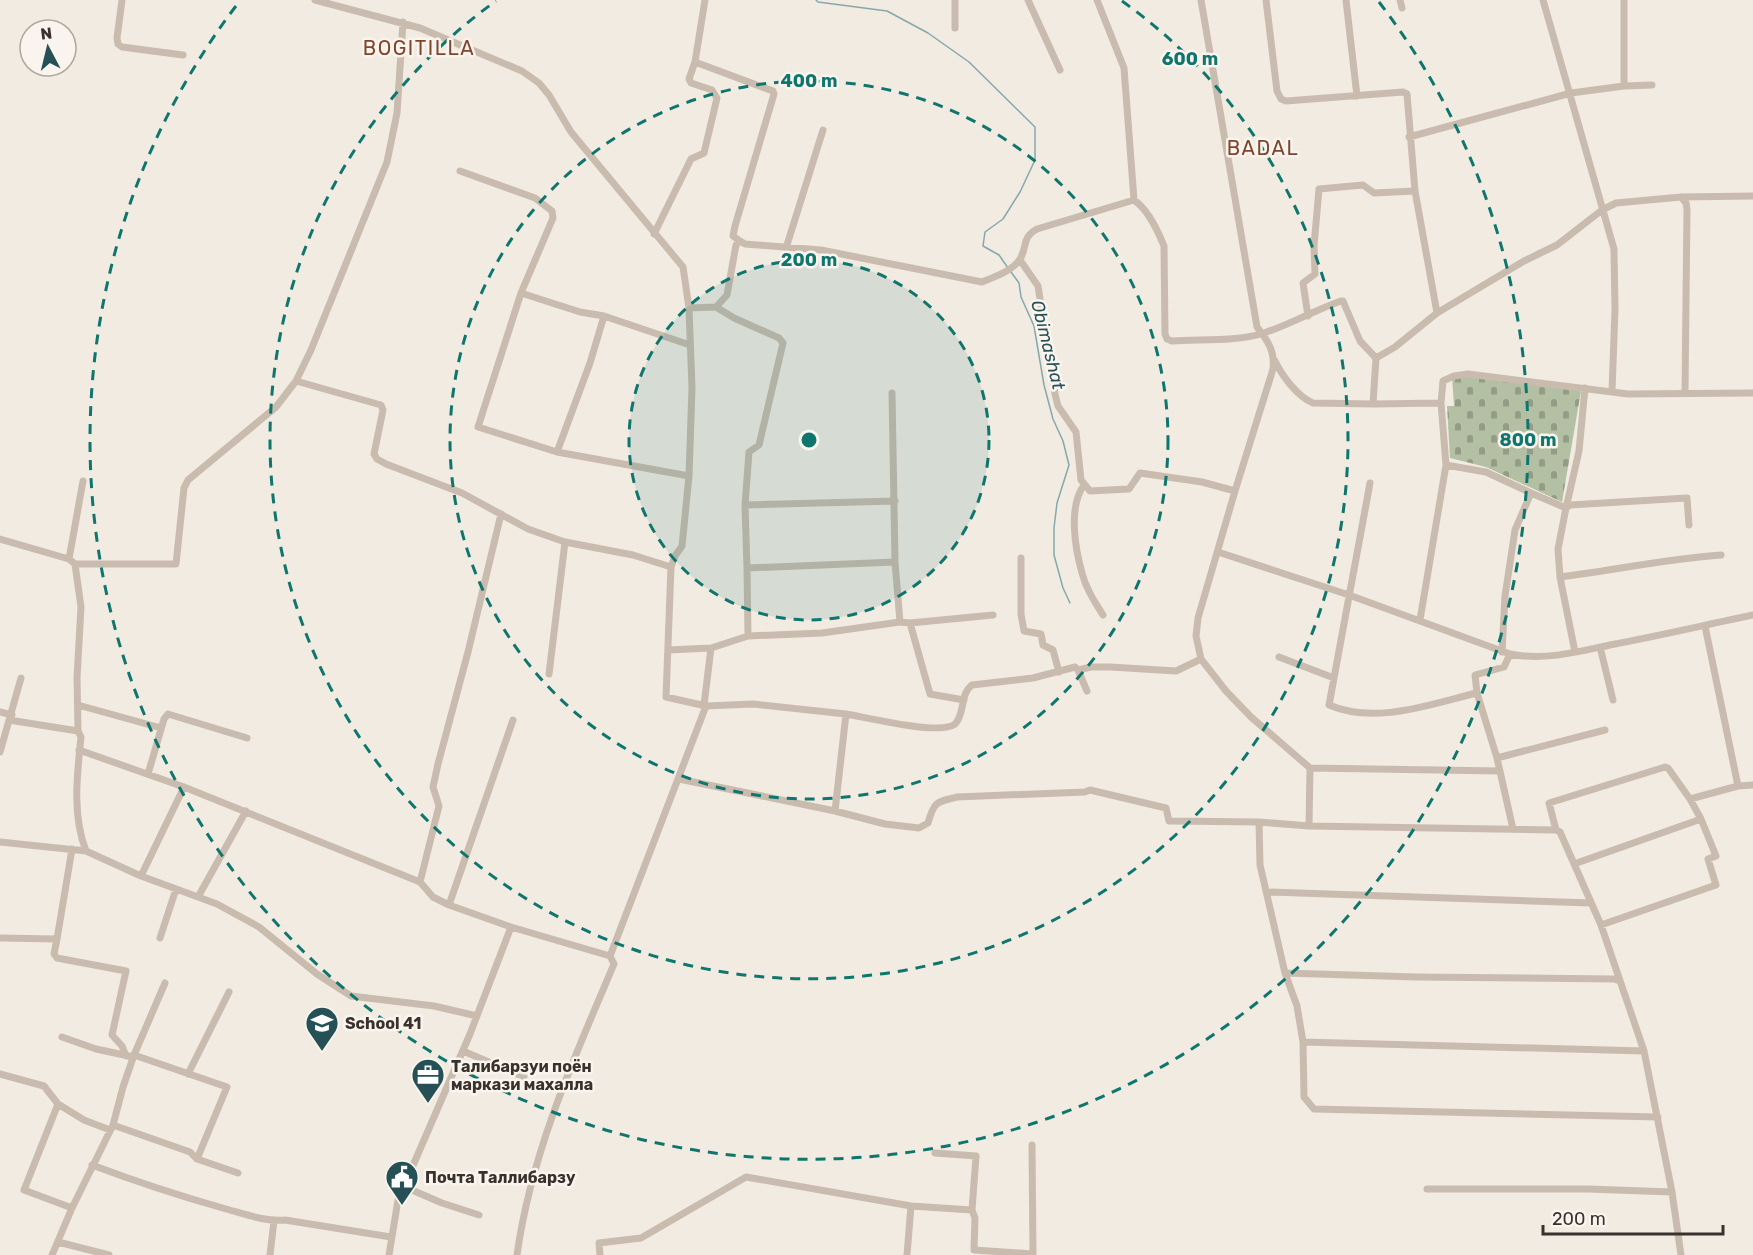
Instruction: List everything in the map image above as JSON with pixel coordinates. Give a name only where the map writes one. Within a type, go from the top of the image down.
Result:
[{"type":"street","points":[[122,0],[118,44],[183,55]]},
{"type":"street","points":[[315,0],[403,22],[522,71],[539,83],[549,95],[571,132],[683,267],[689,308],[692,388],[689,476],[682,546],[671,567],[666,697],[705,706],[753,704],[846,714],[921,728],[946,729],[957,721],[967,689],[972,685],[1033,678],[1075,667],[1087,692]]},
{"type":"street","points":[[352,8],[354,0]]},
{"type":"street","points":[[654,234],[691,159],[704,153],[708,141],[717,98],[712,90],[691,83],[689,79],[695,62],[705,0]]},
{"type":"street","points":[[955,0],[955,28]]},
{"type":"street","points":[[1028,0],[1060,70]]},
{"type":"street","points":[[1097,0],[1124,68],[1134,200],[1149,219],[1164,246],[1165,334],[1167,339],[1172,341],[1262,333],[1340,301],[1343,302],[1360,341],[1376,358],[1373,404]]},
{"type":"street","points":[[1201,0],[1257,327],[1270,343],[1280,371],[1306,400],[1321,404],[1442,403]]},
{"type":"street","points":[[1266,0],[1277,91],[1281,99],[1287,101],[1406,93],[1414,191],[1437,313]]},
{"type":"street","points":[[1346,0],[1356,96]]},
{"type":"street","points":[[1543,0],[1614,249],[1615,310],[1612,391]]},
{"type":"street","points":[[1624,0],[1624,86]]},
{"type":"street","points":[[0,539],[72,562],[176,564],[184,488],[188,480],[276,406],[296,381],[357,240],[387,162],[397,112],[403,22]]},
{"type":"street","points":[[695,62],[773,91],[774,94],[733,236],[746,244],[821,250],[982,282],[999,276],[1020,260],[1026,239],[1037,230],[1134,200]]},
{"type":"street","points":[[1409,137],[1570,93],[1652,85]]},
{"type":"street","points":[[786,248],[823,130]]},
{"type":"street","points":[[460,171],[535,198],[552,211],[553,218],[521,293],[478,427],[557,452],[689,476]]},
{"type":"street","points":[[1308,316],[1303,283],[1315,274],[1314,246],[1319,189],[1363,185],[1374,193],[1414,191]]},
{"type":"street","points":[[1376,358],[1395,347],[1437,313],[1564,240],[1602,210],[1616,203],[1681,197],[1753,196]]},
{"type":"street","points":[[1681,197],[1687,209],[1685,393]]},
{"type":"street","points":[[716,307],[727,295],[736,245],[740,241]]},
{"type":"street","points":[[1020,260],[1038,286],[1055,394],[1058,406],[1076,432],[1084,485],[1090,491],[1129,489],[1140,473],[1202,482],[1235,491]]},
{"type":"street","points":[[521,293],[580,312],[604,316],[690,345]]},
{"type":"street","points":[[689,308],[716,307],[734,318],[779,338],[783,343],[759,445],[749,452],[746,505],[748,636]]},
{"type":"street","points":[[557,452],[590,363],[604,316]]},
{"type":"street","points":[[1274,358],[1273,369],[1198,618],[1197,636],[1202,659],[1226,691],[1251,717],[1310,768],[1500,771]]},
{"type":"street","points":[[1420,620],[1446,465],[1443,381],[1454,376],[1468,374],[1628,394],[1753,393]]},
{"type":"street","points":[[296,381],[381,405],[375,445],[377,459],[462,493],[528,529],[565,542],[633,555],[671,567]]},
{"type":"street","points":[[1575,652],[1560,577],[1558,549],[1579,451],[1585,388]]},
{"type":"street","points":[[892,393],[895,562],[900,622]]},
{"type":"street","points":[[1446,465],[1486,472],[1566,508]]},
{"type":"street","points":[[83,481],[72,562],[81,607],[77,678],[78,731],[81,737],[77,799],[79,834],[86,851]]},
{"type":"street","points":[[1370,483],[1329,705],[1355,713],[1395,712],[1477,693]]},
{"type":"street","points":[[1084,485],[1078,494],[1075,518],[1077,547],[1082,574],[1090,594],[1103,615]]},
{"type":"street","points":[[1513,829],[1497,758],[1477,693],[1475,675],[1504,668],[1505,596],[1515,530],[1531,493]]},
{"type":"street","points":[[1566,508],[1570,505],[1687,498],[1689,525]]},
{"type":"street","points":[[746,505],[895,501]]},
{"type":"street","points":[[420,882],[440,806],[433,787],[438,764],[501,514]]},
{"type":"street","points":[[549,674],[565,542]]},
{"type":"street","points":[[1218,552],[1350,595],[1506,653],[1536,657],[1575,652],[1753,615]]},
{"type":"street","points":[[1560,577],[1684,558],[1721,555]]},
{"type":"street","points":[[1021,558],[1021,614],[1024,631],[1041,634],[1043,645],[1053,650],[1059,672]]},
{"type":"street","points":[[747,568],[895,562]]},
{"type":"street","points":[[668,650],[711,648],[748,636],[822,633],[900,622],[993,615]]},
{"type":"street","points":[[910,623],[930,693],[964,700]]},
{"type":"street","points":[[1705,626],[1738,786]]},
{"type":"street","points":[[1600,647],[1613,700]]},
{"type":"street","points":[[610,956],[705,706],[711,648]]},
{"type":"street","points":[[1279,657],[1334,678]]},
{"type":"street","points":[[1078,670],[1110,667],[1176,671],[1202,659]]},
{"type":"street","points":[[0,752],[21,678]]},
{"type":"street","points":[[78,705],[161,728]]},
{"type":"street","points":[[0,712],[10,718],[78,731]]},
{"type":"street","points":[[148,774],[165,716],[168,714],[247,738]]},
{"type":"street","points":[[835,811],[846,714]]},
{"type":"street","points":[[449,905],[513,720]]},
{"type":"street","points":[[1497,758],[1605,730]]},
{"type":"street","points":[[79,750],[184,787],[420,882],[433,897],[449,905],[511,927],[610,956],[614,964],[560,1092],[547,1131],[535,1172],[517,1255]]},
{"type":"street","points":[[1556,830],[1549,803],[1665,767],[1690,799],[1701,819],[1716,856],[1708,859],[1716,885],[1601,925]]},
{"type":"street","points":[[1309,826],[1310,768]]},
{"type":"street","points":[[679,779],[835,811],[885,824],[919,828],[928,823],[933,806],[940,801],[957,797],[1090,790],[1166,808],[1169,821],[1556,830],[1560,832],[1601,925],[1644,1051],[1672,1192],[1681,1255]]},
{"type":"street","points":[[1690,799],[1738,786],[1753,785]]},
{"type":"street","points":[[141,876],[184,787]]},
{"type":"street","points":[[198,897],[246,811]]},
{"type":"street","points":[[1574,864],[1701,819]]},
{"type":"street","points":[[1259,822],[1260,865],[1285,973],[1297,1006],[1303,1042],[1304,1097],[1314,1109],[1658,1117]]},
{"type":"street","points":[[0,842],[86,851],[141,876],[217,904],[259,927],[317,974],[351,996],[434,1006],[477,1016]]},
{"type":"street","points":[[72,849],[54,954],[57,957],[126,971],[112,1035],[131,1056]]},
{"type":"street","points":[[160,938],[176,889]]},
{"type":"street","points":[[1268,892],[1591,903]]},
{"type":"street","points":[[388,1255],[398,1200],[463,1051],[511,927]]},
{"type":"street","points":[[0,938],[57,939]]},
{"type":"street","points":[[1285,973],[1614,979],[1620,981]]},
{"type":"street","points":[[52,1255],[72,1208],[112,1127],[131,1056],[165,983]]},
{"type":"street","points":[[188,1074],[229,992]]},
{"type":"street","points":[[62,1037],[96,1049],[131,1056],[226,1087],[197,1159]]},
{"type":"street","points":[[1303,1042],[1644,1051]]},
{"type":"street","points":[[463,1051],[524,1077]]},
{"type":"street","points":[[0,1074],[45,1086],[58,1104],[84,1120],[190,1152],[197,1159],[238,1173]]},
{"type":"street","points":[[58,1104],[24,1190],[72,1208]]},
{"type":"street","points":[[935,1153],[976,1156],[972,1210],[975,1218],[975,1253],[1033,1254],[1032,1145]]},
{"type":"street","points":[[92,1166],[166,1193],[274,1221],[285,1220],[391,1237]]},
{"type":"street","points":[[600,1255],[599,1243],[641,1238],[746,1177],[911,1206],[972,1210]]},
{"type":"street","points":[[405,1187],[442,1203],[479,1215]]},
{"type":"street","points":[[1427,1188],[1672,1192]]},
{"type":"street","points":[[907,1255],[911,1206]]},
{"type":"street","points":[[270,1255],[274,1221]]},
{"type":"street","points":[[58,1242],[109,1255]]},
{"type":"green space","points":[[1464,373],[1581,391],[1562,502],[1486,467],[1450,458],[1447,406],[1454,406],[1452,376]]},
{"type":"waterway","name":"Obimashat","points":[[816,0],[887,11],[928,33],[969,62],[1035,127],[1035,160],[1020,192],[1003,219],[985,232],[983,246],[999,255],[1008,268]]},
{"type":"waterway","name":"Obimashat","points":[[1011,272],[1019,283],[1021,297],[1034,326],[1044,385],[1069,465],[1057,503],[1054,555],[1063,588],[1070,603]]},
{"type":"place","name":"School 41","points":[[322,1052]]},
{"type":"place","name":"Талибарзуи поён маркази махалла","points":[[428,1104]]},
{"type":"place","name":"Почта Таллибарзу","points":[[402,1206]]},
{"type":"district","name":"BOGITILLA","points":[[419,48]]},
{"type":"district","name":"BADAL","points":[[1263,148]]}]
